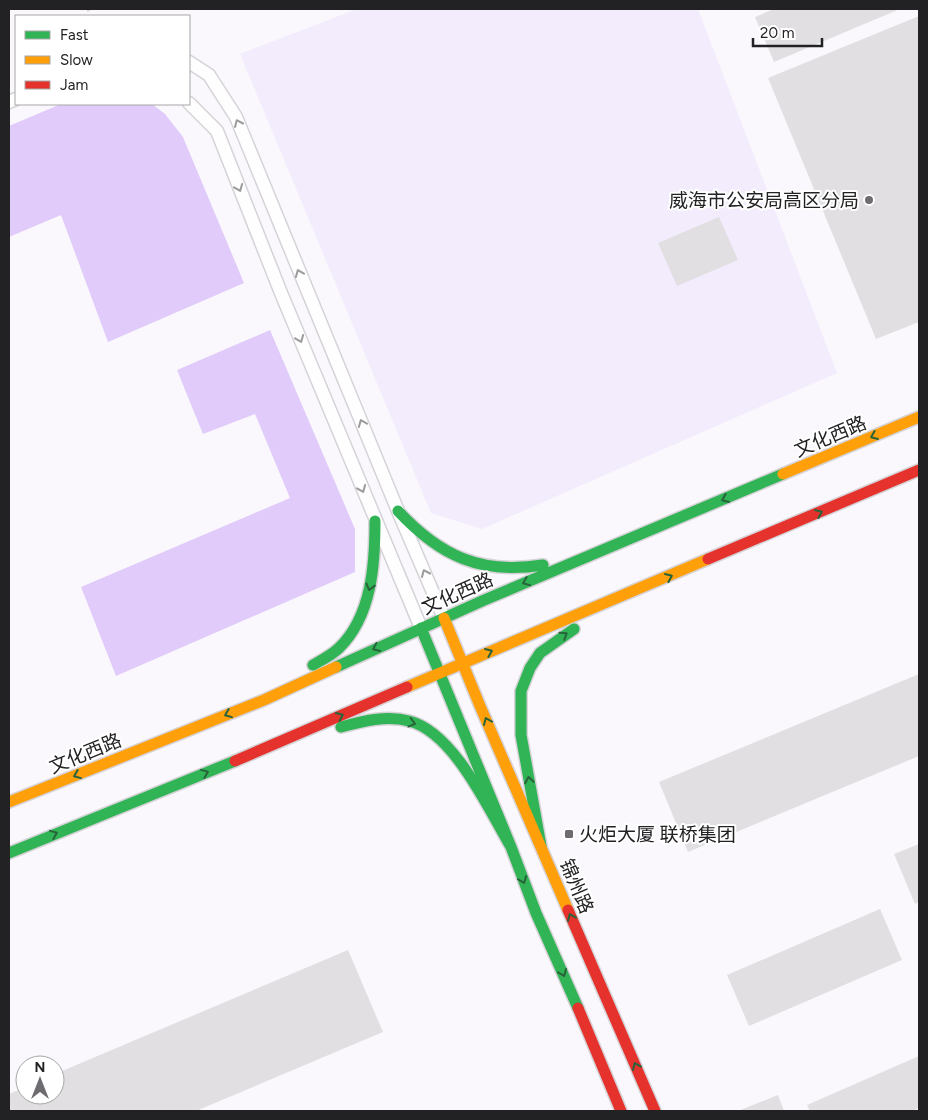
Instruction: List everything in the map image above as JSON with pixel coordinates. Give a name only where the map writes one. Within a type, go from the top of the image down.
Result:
[{"type":"main road","name":"文化西路","points":[[9,802],[264,700],[444,618],[919,417]]},
{"type":"main road","points":[[9,853],[263,750],[439,673],[919,470]]},
{"type":"main road","points":[[398,511],[411,527],[454,557],[486,567],[507,570],[534,568],[605,550]]},
{"type":"main road","points":[[264,700],[338,648],[354,627],[367,598],[373,574],[376,550],[375,521]]},
{"type":"main road","points":[[541,846],[521,735],[521,692],[530,668],[540,652],[624,596]]},
{"type":"main road","name":"锦州路","points":[[444,618],[655,1111]]},
{"type":"main road","points":[[421,628],[511,847],[536,913],[621,1111]]},
{"type":"main road","points":[[263,750],[364,721],[398,719],[417,723],[436,734],[457,756],[511,847]]},
{"type":"lane","points":[[190,63],[209,75],[236,117],[444,618]]},
{"type":"lane","points":[[190,104],[217,131],[281,293],[421,628]]},
{"type":"shaded area","points":[[357,9],[698,9],[837,373],[482,529],[431,513],[240,54]]},
{"type":"shaded area","points":[[59,105],[153,105],[165,114],[183,137],[244,283],[108,342],[61,215],[9,237],[9,126]]},
{"type":"shaded area","points":[[270,330],[355,529],[355,572],[116,676],[81,587],[290,498],[255,414],[203,434],[177,370]]},
{"type":"building","points":[[774,9],[900,9],[774,62],[755,17]]},
{"type":"building","name":"威海市公安局高区分局","points":[[919,16],[919,322],[876,339],[768,78]]},
{"type":"building","points":[[719,217],[738,260],[677,286],[658,243]]},
{"type":"building","points":[[919,674],[919,756],[688,852],[659,782]]},
{"type":"building","points":[[919,844],[919,902],[915,904],[894,854]]},
{"type":"building","points":[[880,909],[902,960],[749,1026],[727,975]]},
{"type":"building","points":[[348,950],[383,1032],[196,1111],[9,1111],[9,1094],[15,1091],[15,1105],[65,1105],[65,1070]]},
{"type":"building","points":[[919,1056],[919,1108],[912,1111],[810,1111],[807,1105]]},
{"type":"building","points":[[778,1095],[784,1111],[738,1111]]},
{"type":"traffic: fast","points":[[336,667],[482,601],[783,474]]},
{"type":"traffic: fast","points":[[398,511],[430,540],[463,559],[500,567],[543,565]]},
{"type":"traffic: fast","points":[[313,665],[339,648],[359,621],[365,605],[372,572],[375,521]]},
{"type":"traffic: fast","points":[[421,628],[511,847],[536,913],[578,1008]]},
{"type":"traffic: fast","points":[[541,846],[521,735],[521,691],[530,668],[540,653],[574,629]]},
{"type":"traffic: fast","points":[[341,727],[366,721],[401,719],[425,728],[441,740],[469,774],[511,847]]},
{"type":"traffic: fast","points":[[9,853],[235,761]]},
{"type":"traffic: slow","points":[[783,474],[919,417]]},
{"type":"traffic: slow","points":[[407,687],[708,559]]},
{"type":"traffic: slow","points":[[444,618],[568,910]]},
{"type":"traffic: slow","points":[[9,802],[264,700],[336,667]]},
{"type":"traffic: jam","points":[[708,559],[919,470]]},
{"type":"traffic: jam","points":[[235,761],[407,687]]},
{"type":"traffic: jam","points":[[568,910],[655,1111]]},
{"type":"traffic: jam","points":[[578,1008],[621,1111]]},
{"type":"place","name":"威海市公安局高区分局","points":[[869,200]]},
{"type":"place","name":"火炬大厦 联桥集团","points":[[569,834]]}]
